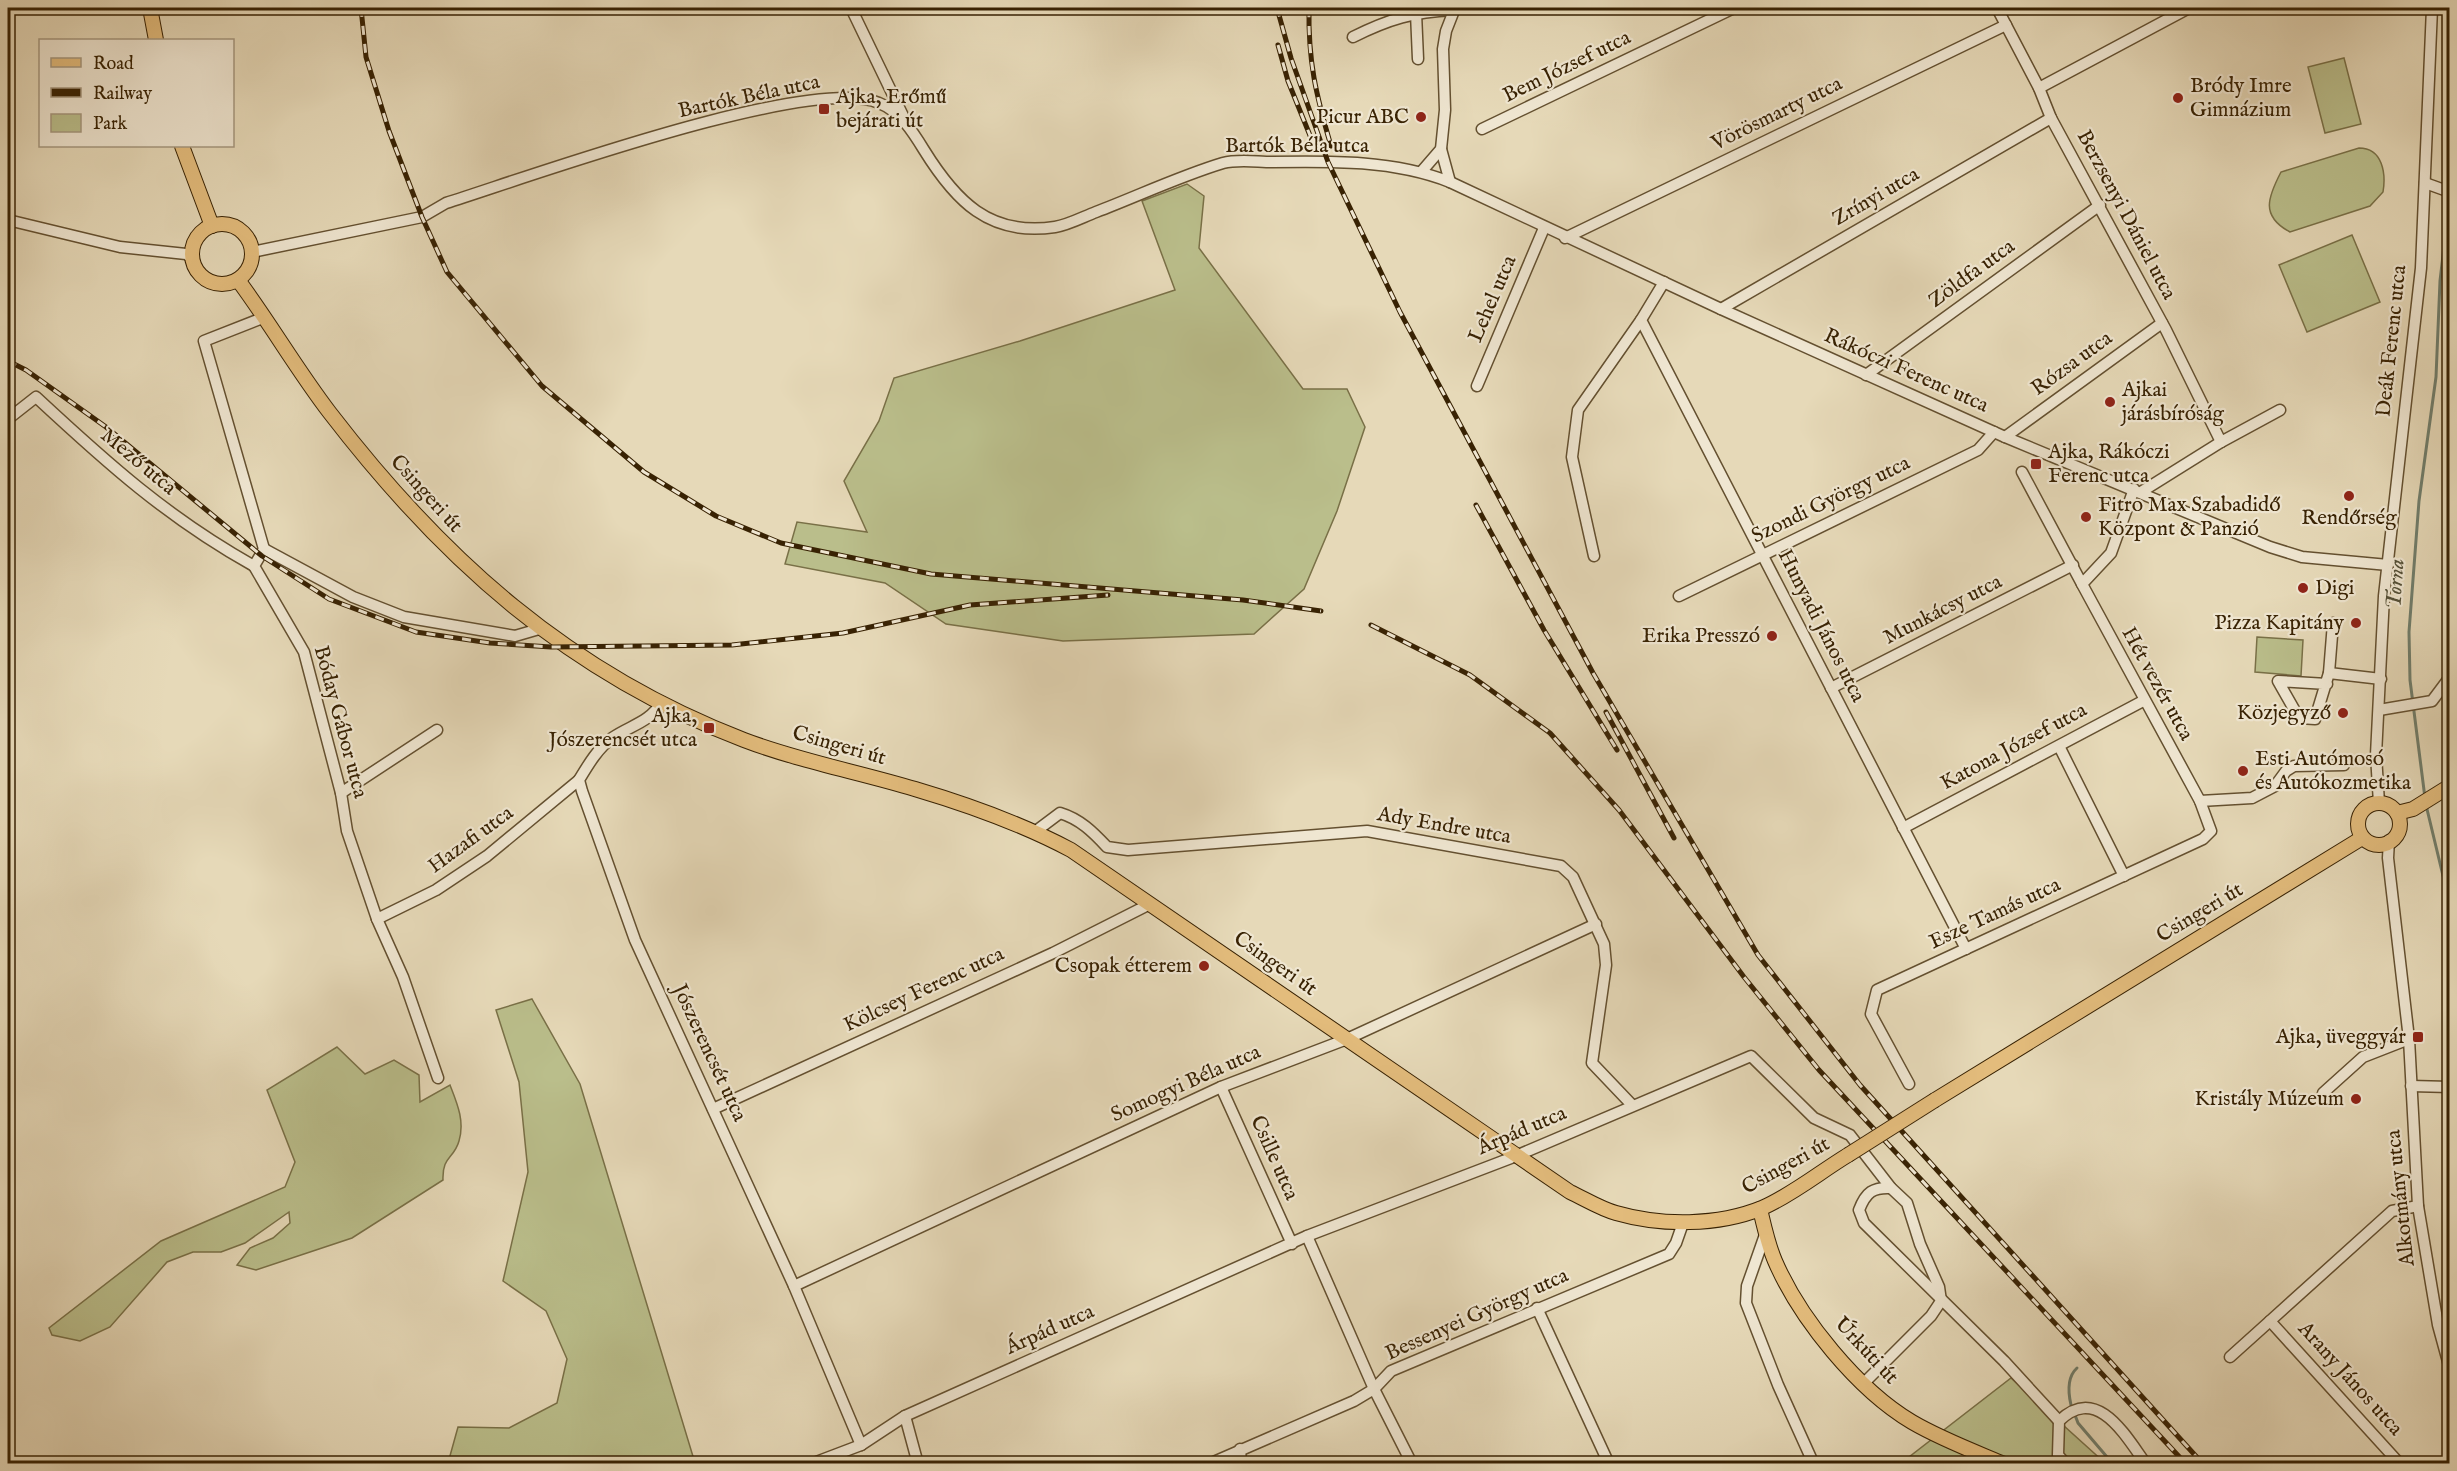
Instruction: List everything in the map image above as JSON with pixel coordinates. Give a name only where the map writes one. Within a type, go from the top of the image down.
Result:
[{"type":"main road","points":[[150,8],[156,39]]},
{"type":"main road","points":[[182,147],[212,226]]},
{"type":"main road","points":[[221,224],[238,229],[245,236],[252,252],[248,268],[238,280],[223,284],[209,281],[198,271],[192,258],[199,235],[212,226],[221,224]]},
{"type":"main road","name":"Csingeri út","points":[[238,280],[328,411],[387,485],[451,553],[539,629],[588,661],[662,702],[744,740],[916,789],[1036,831],[1071,850],[1570,1192],[1614,1213],[1646,1220],[1683,1222],[1730,1216],[1760,1209],[2362,838]]},
{"type":"main road","points":[[2397,813],[2413,809],[2443,790]]},
{"type":"main road","points":[[2379,802],[2391,805],[2397,813],[2398,827],[2389,840],[2373,845],[2362,838],[2359,829],[2360,817],[2367,808],[2379,802]]},
{"type":"main road","name":"Úrkúti út","points":[[1760,1209],[1774,1260],[1791,1293],[1830,1347],[1863,1384],[1912,1422],[2004,1464]]},
{"type":"street","points":[[851,8],[908,124]]},
{"type":"street","name":"Bem József utca","points":[[1482,129],[1734,8]]},
{"type":"street","name":"Berzsenyi Dániel utca","points":[[1997,8],[2039,88],[2051,118],[2100,205],[2222,442]]},
{"type":"street","points":[[2039,88],[2189,8]]},
{"type":"street","name":"Deák Ferenc utca","points":[[2379,802],[2376,755],[2388,565],[2421,268],[2432,8]]},
{"type":"street","points":[[1353,37],[1387,20],[1416,13],[1454,9],[1443,49],[1445,110],[1442,149],[1450,183]]},
{"type":"street","points":[[1416,13],[1418,59]]},
{"type":"street","name":"Vörösmarty utca","points":[[1565,238],[2006,25]]},
{"type":"street","name":"Bartók Béla utca","points":[[252,252],[422,217],[446,203],[670,133],[763,110],[811,101],[847,98],[879,103],[908,124],[950,190],[975,212],[1009,226],[1055,227],[1226,162],[1336,162],[1422,171]]},
{"type":"street","name":"Zrínyi utca","points":[[1721,309],[2051,118]]},
{"type":"street","points":[[1422,171],[1442,149]]},
{"type":"street","name":"Rákóczi Ferenc utca","points":[[1422,171],[2005,437],[2270,547],[2302,557],[2388,565]]},
{"type":"street","points":[[2426,183],[2450,192]]},
{"type":"street","name":"Zöldfa utca","points":[[1866,375],[2100,205]]},
{"type":"street","points":[[8,219],[120,248],[186,254],[192,258]]},
{"type":"street","name":"Lehel utca","points":[[1477,386],[1544,228]]},
{"type":"street","points":[[1594,556],[1572,457],[1578,410],[1641,320],[1664,282]]},
{"type":"street","points":[[265,317],[204,341],[264,549],[353,597],[404,617],[515,636],[539,629]]},
{"type":"street","name":"Hunyadi János utca","points":[[1641,320],[1966,949]]},
{"type":"street","name":"Rózsa utca","points":[[2005,437],[2162,323]]},
{"type":"street","name":"Mező utca","points":[[8,419],[36,397],[108,464],[164,510],[215,544],[254,566]]},
{"type":"street","points":[[2082,584],[2111,553],[2138,491],[2280,410]]},
{"type":"street","name":"Szondi György utca","points":[[1679,596],[1978,450],[1994,432]]},
{"type":"street","name":"Hét vezér utca","points":[[2022,472],[2208,819]]},
{"type":"street","points":[[254,566],[264,549]]},
{"type":"street","name":"Bóday Gábor utca","points":[[254,566],[304,652],[341,793],[347,831],[377,919],[403,977],[438,1078]]},
{"type":"street","name":"Munkácsy utca","points":[[1831,688],[2073,566]]},
{"type":"street","points":[[2333,623],[2328,679],[2315,719],[2299,718],[2278,681],[2328,679],[2381,679]]},
{"type":"street","points":[[2379,710],[2420,705],[2432,701],[2450,677]]},
{"type":"street","name":"Katona József utca","points":[[1903,828],[2143,701]]},
{"type":"street","points":[[579,780],[592,758],[612,738],[642,724],[662,702]]},
{"type":"street","points":[[341,793],[437,730]]},
{"type":"street","points":[[2059,746],[2124,876]]},
{"type":"street","points":[[2200,801],[2252,798],[2275,786],[2286,771],[2294,766],[2344,765]]},
{"type":"street","name":"Hazafi utca","points":[[377,919],[436,890],[487,855],[579,780]]},
{"type":"street","name":"Jószerencsét utca","points":[[579,780],[635,940],[794,1286],[861,1445]]},
{"type":"street","name":"Ady Endre utca","points":[[1036,831],[1060,813],[1072,817],[1090,829],[1107,848],[1128,850],[1367,831],[1561,866],[1573,877],[1604,944],[1606,964],[1592,1063],[1632,1105]]},
{"type":"street","name":"Esze Tamás utca","points":[[1909,1084],[1870,1014],[1877,990],[2203,839],[2211,831],[2208,819]]},
{"type":"street","name":"Alkotmány utca","points":[[2389,840],[2388,858],[2409,1038],[2418,1206],[2450,1369]]},
{"type":"street","name":"Kölcsey Ferenc utca","points":[[713,1109],[1053,953],[1150,904]]},
{"type":"street","name":"Somogyi Béla utca","points":[[794,1286],[1221,1087],[1347,1039],[1596,924]]},
{"type":"street","points":[[2323,1093],[2363,1057],[2409,1038]]},
{"type":"street","name":"Árpád utca","points":[[811,1464],[861,1445],[905,1416],[1307,1236],[1517,1155],[1750,1056],[1814,1118],[1850,1135],[1891,1188]]},
{"type":"street","points":[[2411,1086],[2450,1088]]},
{"type":"street","name":"Csille utca","points":[[1221,1087],[1292,1244]]},
{"type":"street","points":[[1863,1384],[1931,1316],[1941,1301],[1939,1287],[1920,1244],[1907,1203],[1891,1188],[1877,1188],[1869,1191],[1859,1210],[1864,1223],[1941,1301],[2004,1361],[2059,1421]]},
{"type":"street","name":"Arany János utca","points":[[2230,1357],[2392,1210],[2418,1206]]},
{"type":"street","name":"Bessenyei György utca","points":[[1209,1464],[1354,1401],[1374,1389],[1391,1371],[1669,1254],[1676,1243],[1683,1222]]},
{"type":"street","points":[[1766,1232],[1747,1286],[1746,1303],[1778,1385],[1811,1458]]},
{"type":"street","points":[[1307,1236],[1374,1389],[1412,1464]]},
{"type":"street","points":[[1538,1308],[1609,1464]]},
{"type":"street","name":"Arany János utca","points":[[2270,1321],[2400,1464]]},
{"type":"street","points":[[2066,1464],[2058,1455],[2059,1421],[2066,1414],[2080,1408],[2100,1411],[2127,1437],[2146,1464]]},
{"type":"street","points":[[905,1416],[918,1464]]},
{"type":"street","points":[[1240,1449],[1241,1464]]},
{"type":"green space","points":[[2344,58],[2361,124],[2325,133],[2308,67]]},
{"type":"green space","points":[[2359,148],[2373,152],[2378,157],[2383,170],[2383,192],[2370,206],[2290,232],[2280,226],[2274,219],[2269,205],[2281,172]]},
{"type":"green space","points":[[1187,184],[1204,196],[1199,248],[1303,389],[1347,389],[1365,427],[1337,511],[1304,589],[1254,634],[1063,641],[946,624],[885,583],[785,564],[797,522],[867,532],[844,481],[879,421],[894,378],[1020,341],[1175,290],[1142,201]]},
{"type":"green space","points":[[2352,235],[2380,302],[2307,332],[2279,265]]},
{"type":"green space","points":[[2257,637],[2303,640],[2301,676],[2255,672]]},
{"type":"green space","points":[[532,999],[580,1084],[695,1463],[448,1463],[458,1427],[509,1428],[557,1403],[567,1359],[546,1311],[503,1281],[528,1172],[519,1082],[496,1010]]},
{"type":"green space","points":[[337,1047],[365,1074],[394,1060],[419,1075],[420,1102],[450,1085],[459,1112],[461,1134],[457,1147],[444,1166],[443,1180],[352,1238],[256,1270],[237,1265],[250,1248],[273,1238],[290,1223],[289,1212],[245,1243],[221,1252],[193,1252],[167,1262],[110,1327],[80,1341],[52,1335],[49,1328],[161,1241],[285,1187],[295,1162],[267,1090]]},
{"type":"green space","points":[[2011,1378],[2105,1463],[1900,1464]]},
{"type":"waterway","name":"Torna","points":[[2425,798],[2410,680],[2409,632],[2419,501],[2436,377],[2440,281],[2445,238],[2450,229]]},
{"type":"waterway","name":"Torna","points":[[2426,805],[2450,905]]},
{"type":"waterway","points":[[2071,1405],[2069,1385],[2071,1376],[2077,1368]]},
{"type":"waterway","points":[[2075,1415],[2078,1423],[2113,1464]]},
{"type":"railway","points":[[361,8],[366,57],[389,131],[422,217],[447,272],[542,386],[644,472],[716,516],[781,543],[931,574],[1243,600],[1321,611]]},
{"type":"railway","points":[[1277,8],[1291,58],[1328,162],[1400,312],[1593,673],[1758,955],[1860,1085],[2203,1464]]},
{"type":"railway","points":[[1309,8],[1314,78],[1331,146]]},
{"type":"railway","points":[[1278,45],[1288,81],[1311,138]]},
{"type":"railway","points":[[8,361],[26,370],[106,427],[262,556],[329,599],[416,632],[490,643],[551,647],[732,645],[843,633],[970,605],[1108,595]]},
{"type":"railway","points":[[1476,505],[1544,630],[1617,750]]},
{"type":"railway","points":[[1371,625],[1470,675],[1550,733],[1619,810],[1744,977],[1819,1070],[2186,1464]]},
{"type":"railway","points":[[1606,712],[1674,838]]},
{"type":"place","name":"Bródy Imre Gimnázium","points":[[2178,98]]},
{"type":"place","name":"Ajka, Erőmű bejárati út","points":[[824,109]]},
{"type":"place","name":"Picur ABC","points":[[1421,117]]},
{"type":"place","name":"Ajkai járásbíróság","points":[[2110,402]]},
{"type":"place","name":"Ajka, Rákóczi Ferenc utca","points":[[2036,464]]},
{"type":"place","name":"Rendőrség","points":[[2349,496]]},
{"type":"place","name":"Fitro Max Szabadidő Központ & Panzió","points":[[2086,517]]},
{"type":"place","name":"Digi","points":[[2303,588]]},
{"type":"place","name":"Pizza Kapitány","points":[[2356,623]]},
{"type":"place","name":"Erika Presszó","points":[[1772,636]]},
{"type":"place","name":"Közjegyző","points":[[2343,713]]},
{"type":"place","name":"Ajka, Jószerencsét utca","points":[[709,728]]},
{"type":"place","name":"Esti Autómosó és Autókozmetika","points":[[2243,771]]},
{"type":"place","name":"Csopak étterem","points":[[1204,966]]},
{"type":"place","name":"Ajka, üveggyár","points":[[2418,1037]]},
{"type":"place","name":"Kristály Múzeum","points":[[2356,1099]]}]
